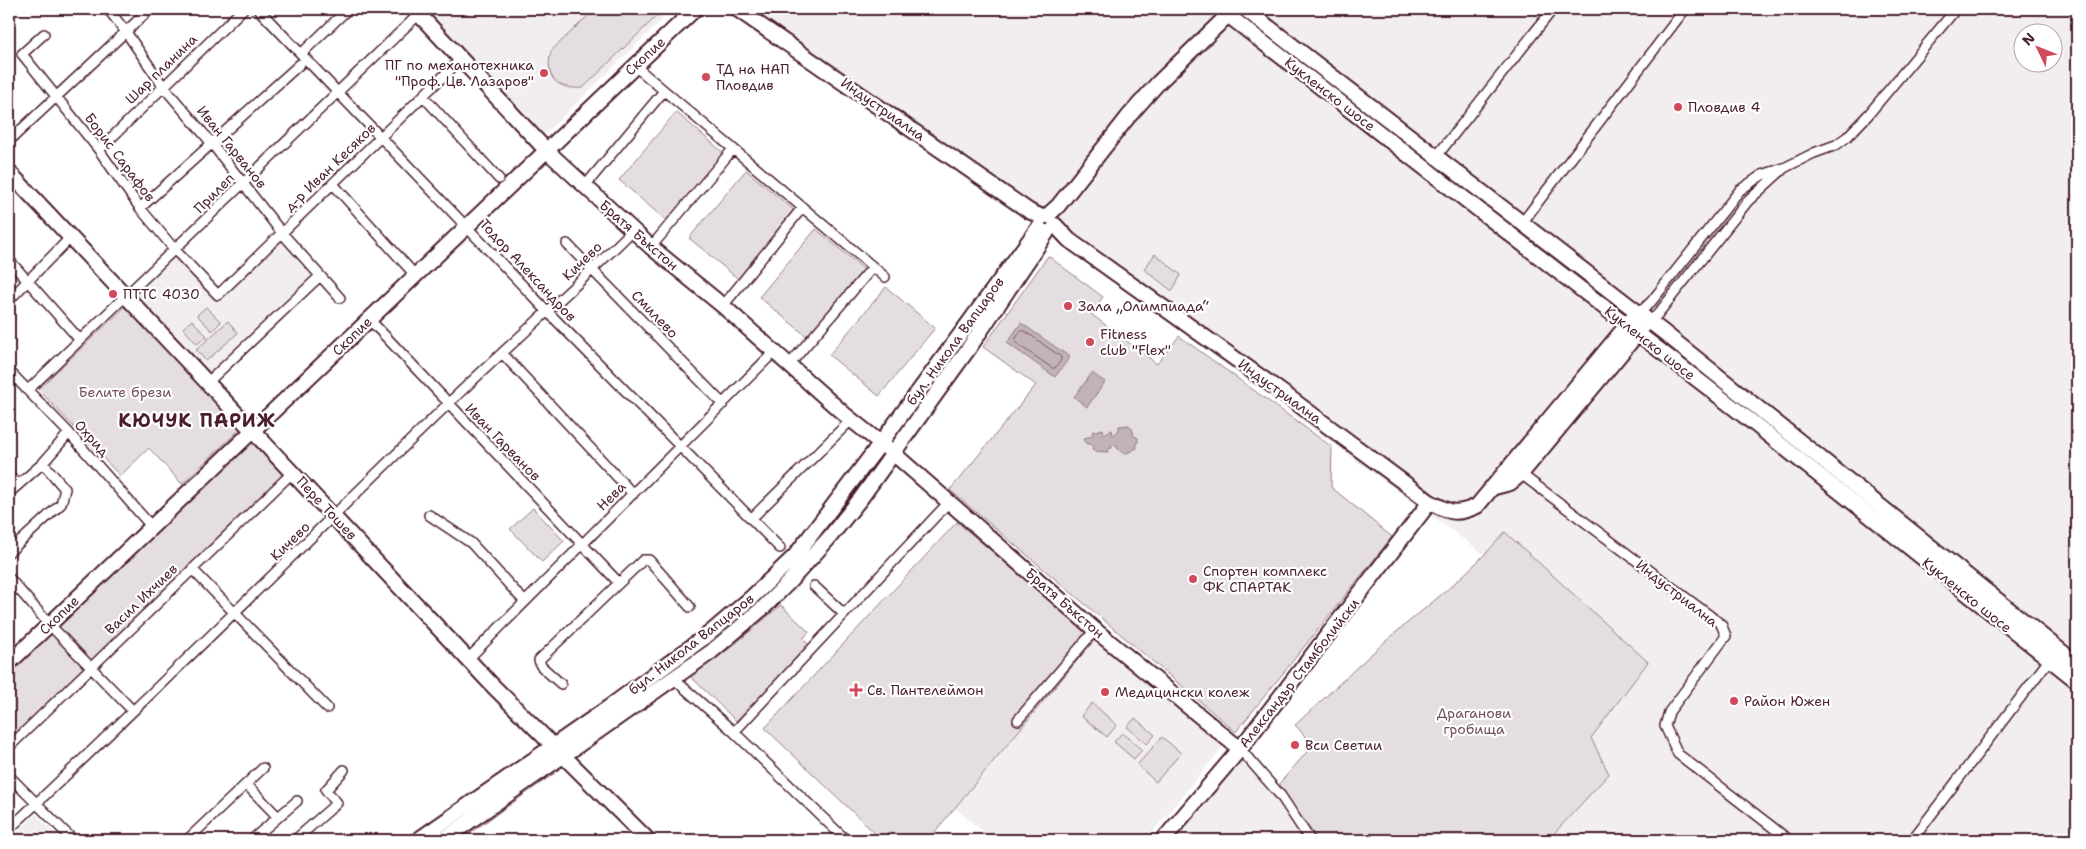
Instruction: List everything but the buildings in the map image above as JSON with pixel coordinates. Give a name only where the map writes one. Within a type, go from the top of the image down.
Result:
[{"type":"street","name":"Иван Гарванов","points":[[108,9],[163,86],[244,183],[282,233],[340,298]]},
{"type":"street","points":[[9,141],[150,9]]},
{"type":"street","name":"Шар планина","points":[[99,150],[243,9]]},
{"type":"street","name":"Тодор Александров","points":[[258,9],[548,312],[780,548]]},
{"type":"street","points":[[302,53],[348,9]]},
{"type":"street","name":"Скопие","points":[[9,663],[368,319],[696,9]]},
{"type":"street","name":"Индустриална","points":[[737,9],[1029,211],[1290,398],[1430,502],[1452,513],[1464,512],[1476,506],[1632,328]]},
{"type":"street","name":"Кукленско шосе","points":[[1245,9],[1643,318],[2077,664]]},
{"type":"street","points":[[1436,157],[1553,9]]},
{"type":"street","points":[[1522,223],[1685,9]]},
{"type":"street","points":[[1632,328],[1643,318],[1652,302],[1740,190],[1762,174],[1784,168],[1814,153],[1836,145],[1847,137],[1868,115],[1956,9]]},
{"type":"street","name":"Братя Бъкстон","points":[[416,11],[546,150],[651,247],[723,306],[851,420],[893,453],[1096,630],[1240,749]]},
{"type":"street","name":"Прилеп","points":[[28,390],[126,298],[338,92],[416,11]]},
{"type":"street","name":"Кукленско шосе","points":[[1224,12],[1756,425],[2077,681]]},
{"type":"street","name":"бул. Никола Вапцаров","points":[[443,840],[674,679],[736,631],[789,582],[829,538],[969,348],[1058,206],[1134,110],[1224,12]]},
{"type":"street","name":"Борис Сарафов","points":[[44,34],[22,54],[99,150],[140,208],[175,250],[218,295]]},
{"type":"street","name":"д-р Иван Кесяков","points":[[218,295],[461,59]]},
{"type":"street","points":[[140,208],[300,64]]},
{"type":"street","points":[[635,66],[663,92],[884,277]]},
{"type":"street","points":[[585,186],[663,92]]},
{"type":"street","points":[[424,96],[499,179]]},
{"type":"street","points":[[651,247],[733,150]]},
{"type":"street","points":[[1643,318],[1657,315],[1748,201],[1784,168]]},
{"type":"street","name":"Пере Тошев","points":[[9,172],[468,659],[552,746],[648,840]]},
{"type":"street","points":[[333,184],[415,275]]},
{"type":"street","points":[[723,306],[802,208]]},
{"type":"street","name":"бул. Никола Вапцаров","points":[[418,840],[687,651],[752,597],[799,551],[1047,224]]},
{"type":"street","name":"Кичево","points":[[9,829],[236,613],[448,404],[593,270],[633,230]]},
{"type":"street","points":[[9,300],[70,238]]},
{"type":"street","name":"Смилево","points":[[567,244],[723,404]]},
{"type":"street","points":[[9,260],[80,340]]},
{"type":"street","points":[[789,365],[873,267]]},
{"type":"street","points":[[207,383],[320,276]]},
{"type":"street","name":"Иван Гарванов","points":[[368,319],[619,583]]},
{"type":"street","name":"Индустриална","points":[[1491,488],[1510,483],[1521,474],[1632,328]]},
{"type":"street","name":"Нева","points":[[468,659],[774,352]]},
{"type":"street","points":[[502,353],[633,494]]},
{"type":"street","name":"Охрид","points":[[9,371],[69,433],[151,526]]},
{"type":"street","points":[[751,519],[851,420]]},
{"type":"street","points":[[9,492],[42,462],[69,433]]},
{"type":"street","points":[[9,552],[61,504],[65,490],[42,462]]},
{"type":"street","name":"Васил Ихчиев","points":[[9,746],[293,472]]},
{"type":"street","name":"Индустриална","points":[[1521,474],[1721,624],[1726,636],[1669,712],[1665,726],[1678,754],[1789,840]]},
{"type":"street","points":[[9,475],[18,484]]},
{"type":"street","points":[[734,732],[950,502]]},
{"type":"street","name":"Александър Стамболийски","points":[[1163,840],[1240,749],[1430,502]]},
{"type":"street","points":[[429,515],[471,543],[525,602]]},
{"type":"street","points":[[561,684],[541,666],[539,660],[643,560],[649,560],[690,607]]},
{"type":"street","points":[[192,569],[327,708]]},
{"type":"street","points":[[9,578],[49,624],[133,711]]},
{"type":"street","points":[[814,586],[844,614]]},
{"type":"street","points":[[1018,720],[1096,630]]},
{"type":"street","points":[[1912,840],[2049,660]]},
{"type":"street","points":[[674,679],[734,732],[846,840]]},
{"type":"street","points":[[1240,749],[1281,796],[1310,840]]},
{"type":"street","points":[[187,840],[263,768]]},
{"type":"street","points":[[295,840],[337,803],[326,790],[344,770]]},
{"type":"street","points":[[9,776],[73,840]]},
{"type":"street","points":[[246,784],[278,818]]},
{"type":"street","points":[[254,840],[297,801]]},
{"type":"shaded area","name":"ПГ по механотехника \"Проф. Цв. Лазаров\"","points":[[420,9],[673,9],[542,137]]},
{"type":"shaded area","points":[[735,9],[2077,9],[2077,840],[1548,840],[1566,820],[1591,738],[1648,663],[1505,532],[1485,555],[1069,249]]},
{"type":"shaded area","points":[[280,239],[314,276],[209,373],[134,292],[174,254],[216,300]]},
{"type":"shaded area","name":"Медицински колеж","points":[[1096,638],[1223,747],[1146,840],[993,840],[955,808]]},
{"type":"shaded area","points":[[1247,746],[1278,785],[1317,840],[1171,840]]},
{"type":"shaded area","points":[[36,814],[61,840],[9,840]]},
{"type":"green space","points":[[595,9],[664,9],[583,88],[566,87],[551,75],[549,60],[551,51]]},
{"type":"green space","points":[[676,112],[725,154],[668,222],[619,180]]},
{"type":"green space","points":[[746,170],[795,211],[738,279],[689,238]]},
{"type":"green space","points":[[816,229],[865,270],[809,338],[759,297]]},
{"type":"green space","points":[[1155,254],[1181,275],[1172,291],[1144,269]]},
{"type":"green space","points":[[1048,256],[1103,297],[1091,314],[1157,364],[1179,336],[1332,447],[1331,487],[1392,537],[1236,732],[950,490],[1036,385],[983,347]]},
{"type":"green space","points":[[886,287],[935,328],[879,396],[829,355]]},
{"type":"green space","name":"Белите брези","points":[[128,304],[241,428],[182,484],[149,448],[120,476],[38,389]]},
{"type":"green space","points":[[206,307],[221,322],[212,331],[197,315]]},
{"type":"green space","points":[[192,320],[207,336],[197,344],[183,328]]},
{"type":"green space","points":[[228,321],[238,333],[206,361],[196,350]]},
{"type":"green space","points":[[253,435],[288,471],[9,741],[9,669]]},
{"type":"green space","points":[[533,508],[564,541],[542,562],[510,529]]},
{"type":"green space","points":[[957,522],[1096,638],[928,840],[882,840],[765,728]]},
{"type":"green space","name":"Драганови гробища","points":[[1505,532],[1648,662],[1591,738],[1609,774],[1548,840],[1318,840],[1278,785],[1313,745],[1295,725],[1375,650],[1478,562]]},
{"type":"green space","points":[[781,605],[809,632],[803,639],[810,646],[736,721],[689,675],[729,649]]},
{"type":"green space","points":[[1092,703],[1117,725],[1107,737],[1081,716]]},
{"type":"green space","points":[[1135,718],[1155,735],[1147,744],[1127,727]]},
{"type":"green space","points":[[1122,733],[1142,750],[1134,759],[1114,742]]},
{"type":"green space","points":[[1162,737],[1181,753],[1156,782],[1137,765]]},
{"type":"green space","points":[[551,769],[555,773],[460,840],[451,840]]},
{"type":"water","points":[[1021,323],[1070,357],[1055,377],[1007,343]]},
{"type":"water","points":[[1092,373],[1105,382],[1087,407],[1074,397]]},
{"type":"water","points":[[1129,425],[1134,436],[1138,438],[1138,442],[1136,444],[1137,448],[1127,453],[1124,454],[1118,449],[1117,445],[1111,446],[1112,448],[1108,449],[1108,452],[1093,451],[1092,445],[1085,443],[1084,438],[1093,436],[1092,432],[1103,429],[1104,434],[1112,430],[1113,435],[1119,430],[1119,426]]},
{"type":"place","name":"ПГ по механотехника \"Проф. Цв. Лазаров\"","points":[[544,73]]},
{"type":"place","name":"ТД на НАП Пловдив","points":[[706,77]]},
{"type":"place","name":"Пловдив 4","points":[[1678,107]]},
{"type":"place","name":"ПТТС 4030","points":[[113,294]]},
{"type":"place","name":"Зала „Олимпиада“","points":[[1068,306]]},
{"type":"place","name":"Fitness club \"Flex\"","points":[[1090,342]]},
{"type":"place","name":"Спортен комплекс ФК СПАРТАК","points":[[1193,579]]},
{"type":"place","name":"Св. Пантелеймон","points":[[856,690]]},
{"type":"place","name":"Медицински колеж","points":[[1105,692]]},
{"type":"place","name":"Район Южен","points":[[1734,701]]},
{"type":"place","name":"Вси Светии","points":[[1295,745]]},
{"type":"district","name":"КЮЧУК ПАРИЖ","points":[[197,420]]}]
